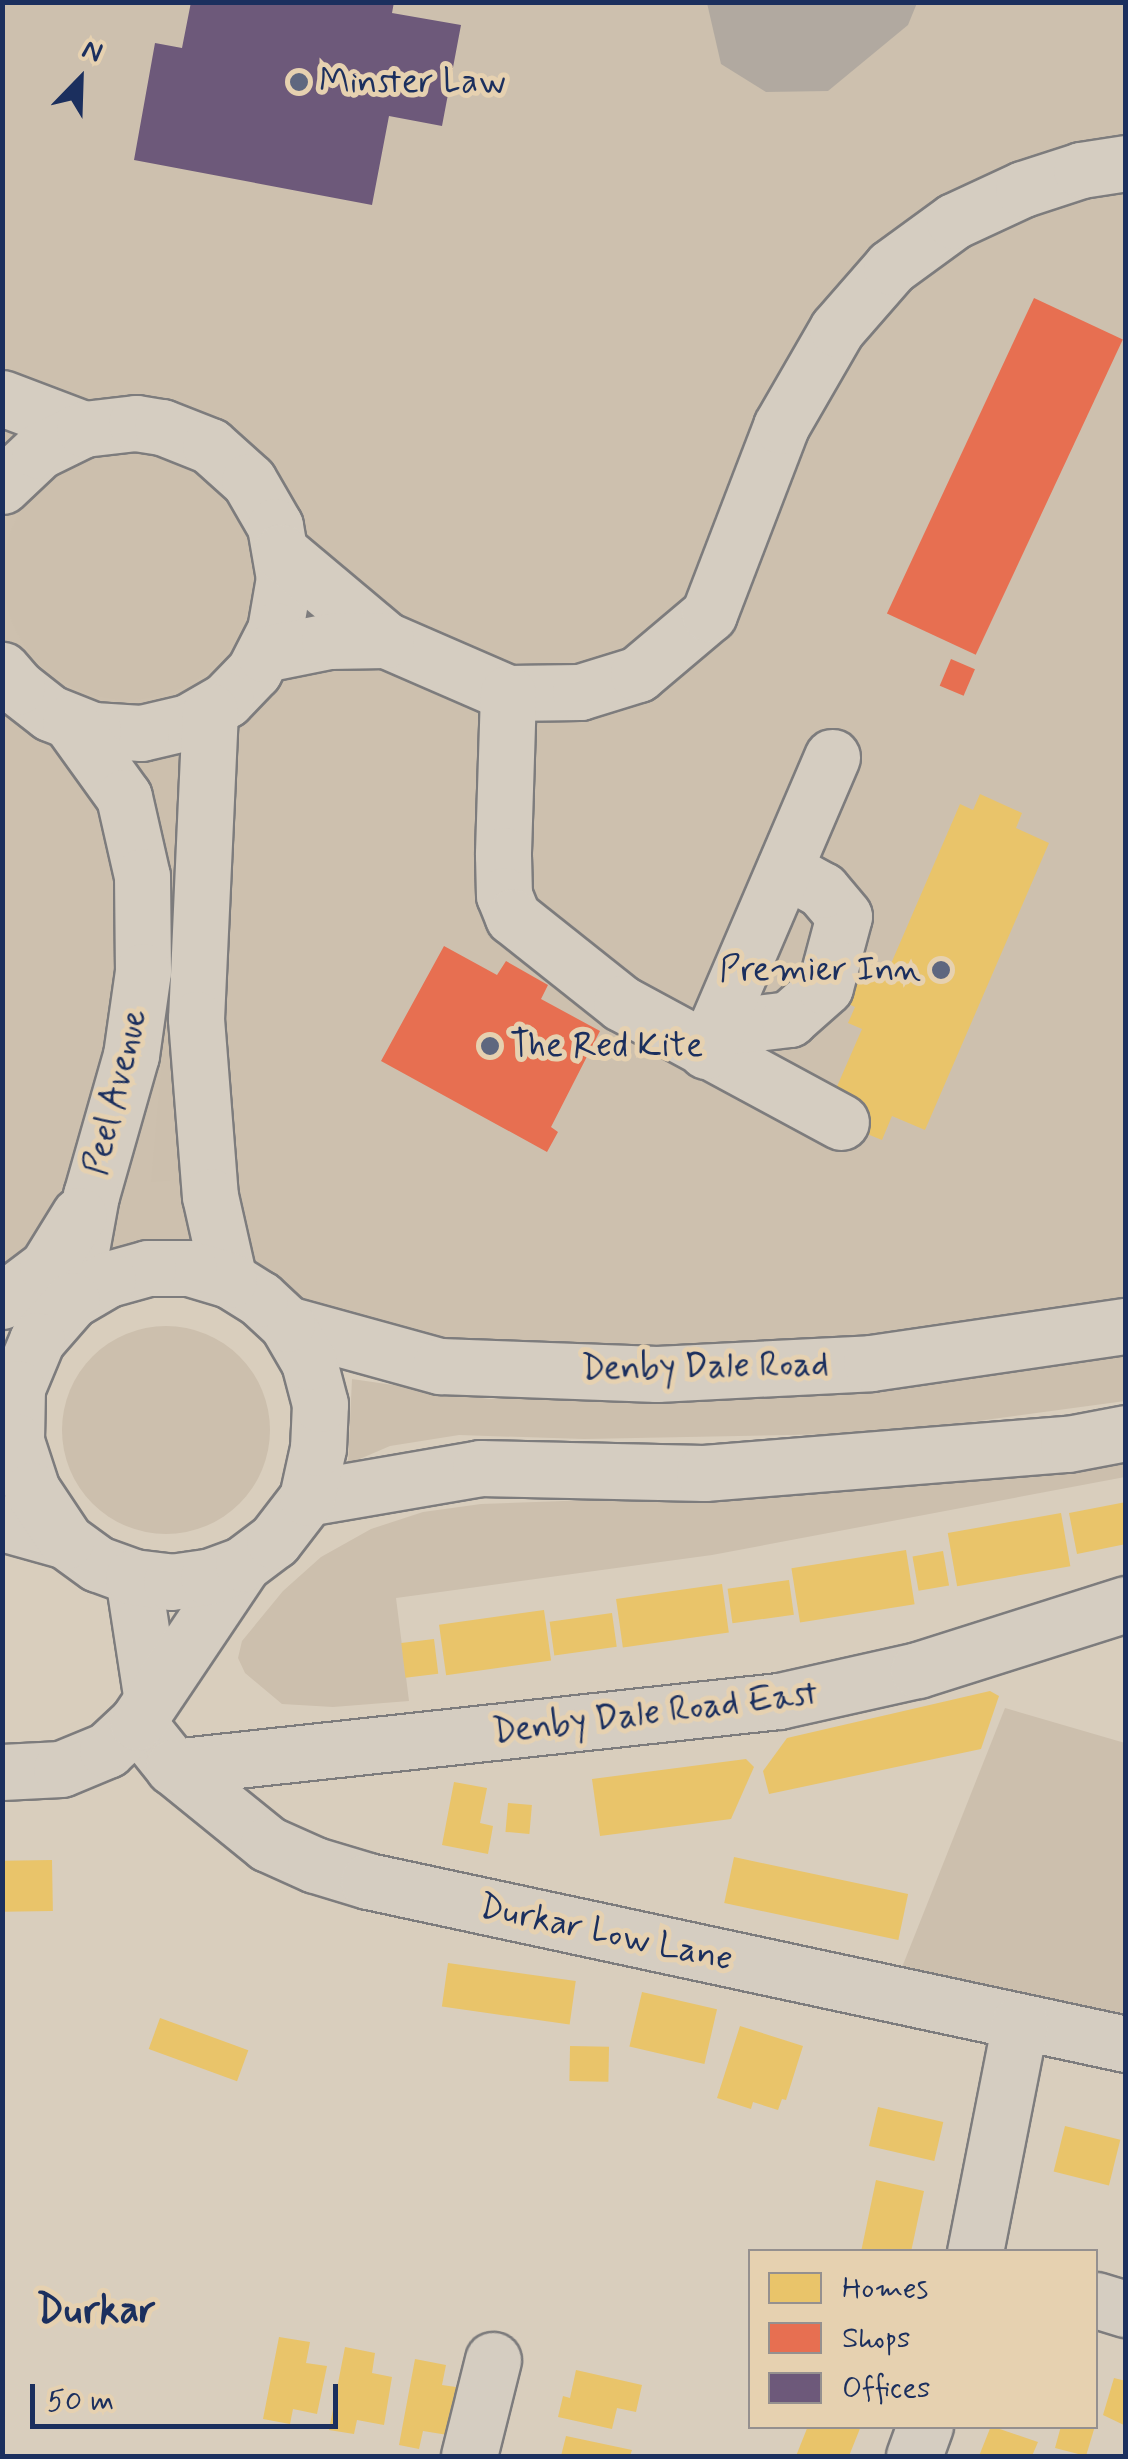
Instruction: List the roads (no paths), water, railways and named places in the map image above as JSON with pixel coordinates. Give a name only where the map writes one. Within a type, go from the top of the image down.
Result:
[{"type":"street","points":[[282,552],[386,640],[508,693],[580,692],[638,674],[709,614],[781,426],[837,329],[891,266],[954,221],[1023,189],[1080,170],[1126,162]]},
{"type":"street","points":[[2,398],[84,429]]},
{"type":"street","points":[[2,486],[38,452],[84,429],[136,423],[162,426],[210,446],[249,481],[275,526],[282,552],[282,604],[264,654],[240,686],[210,711],[188,722],[141,733],[105,732],[27,697]]},
{"type":"street","points":[[264,654],[329,642],[386,640]]},
{"type":"street","points":[[508,693],[502,855],[504,895],[513,917],[621,1003],[710,1040],[841,1122]]},
{"type":"street","name":"Peel Avenue","points":[[27,697],[124,796],[142,876],[144,971],[131,1055],[91,1195],[28,1323]]},
{"type":"street","name":"Peel Avenue","points":[[210,711],[196,1018],[210,1196],[228,1280]]},
{"type":"street","points":[[710,1040],[832,757]]},
{"type":"street","points":[[710,1040],[789,1019],[825,986],[844,916],[822,890],[784,869]]},
{"type":"street","name":"Denby Dale Road","points":[[2,1523],[66,1542],[98,1564],[133,1577],[170,1582],[208,1577],[243,1564],[274,1541],[307,1498],[318,1448],[320,1404],[309,1362],[287,1324],[260,1298],[228,1280],[189,1268],[148,1268],[108,1279],[28,1323],[18,1388],[16,1440],[32,1490],[66,1542]]},
{"type":"street","name":"Denby Dale Road","points":[[287,1324],[440,1366],[658,1374],[871,1363],[1126,1326]]},
{"type":"street","points":[[307,1498],[480,1468],[704,1474],[1068,1444],[1126,1433]]},
{"type":"street","points":[[2,1772],[61,1769],[107,1750],[144,1708],[243,1564]]},
{"type":"street","points":[[133,1577],[144,1708]]},
{"type":"street","name":"Denby Dale Road East","points":[[173,1767],[779,1701],[918,1670],[1126,1604]]},
{"type":"street","name":"Durkar Low Lane","points":[[144,1708],[173,1767],[268,1844],[368,1881],[1126,2044]]},
{"type":"street","points":[[976,2249],[1020,2022]]},
{"type":"street","points":[[1098,2301],[1126,2310]]},
{"type":"street","points":[[469,2456],[493,2360]]},
{"type":"street","points":[[914,2456],[924,2429]]},
{"type":"place","name":"Minster Law","points":[[299,82]]},
{"type":"place","name":"Premier Inn","points":[[941,970]]},
{"type":"place","name":"The Red Kite","points":[[490,1046]]},
{"type":"district","name":"Durkar","points":[[96,2311]]}]
